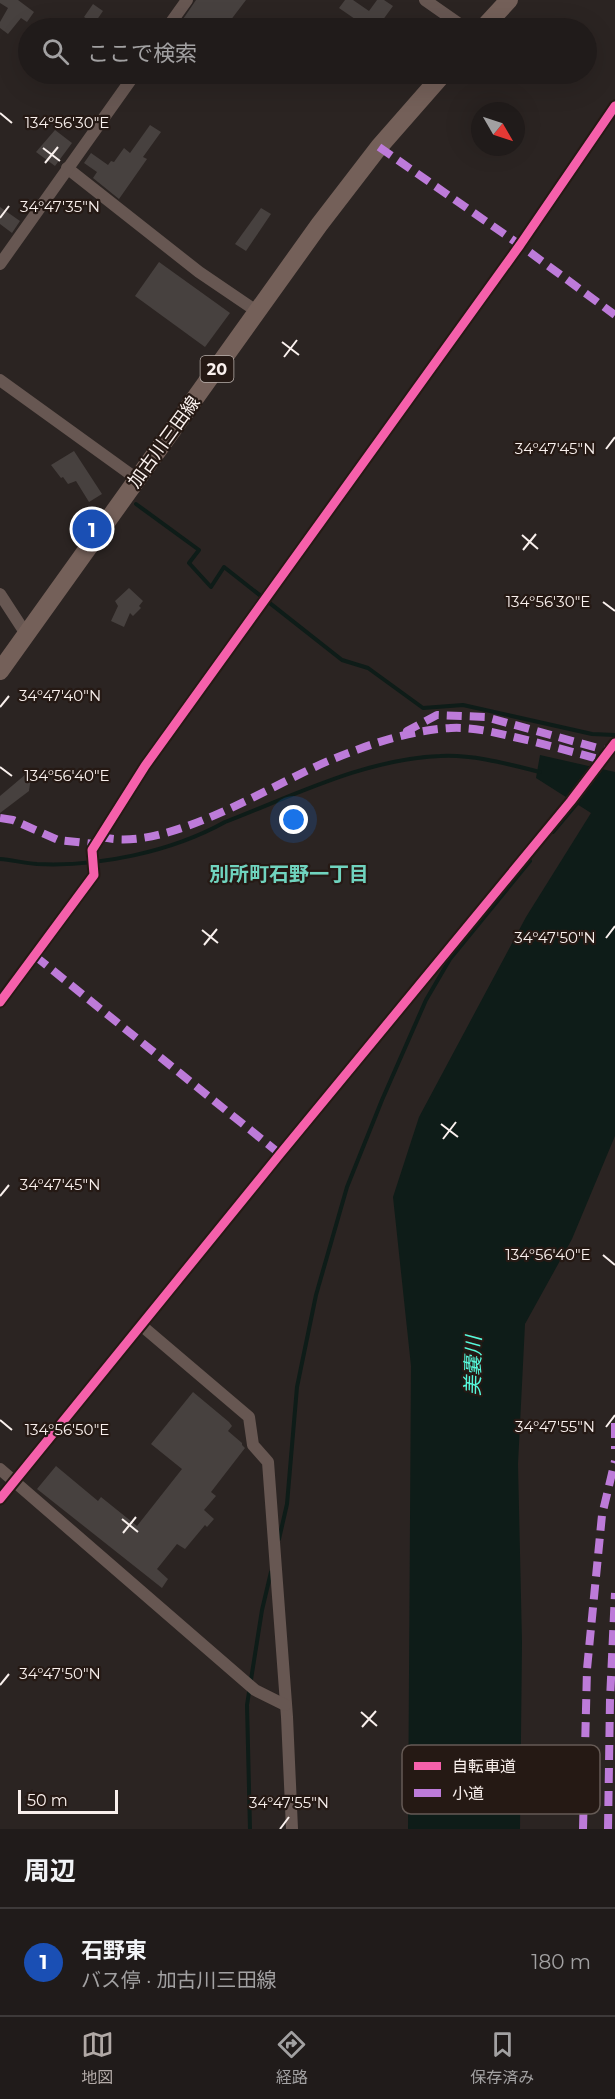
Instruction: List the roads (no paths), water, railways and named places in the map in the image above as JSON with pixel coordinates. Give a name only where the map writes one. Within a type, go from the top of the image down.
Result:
[{"type":"main road","points":[[492,18],[509,0]]},
{"type":"main road","name":"加古川三田線","points":[[0,671],[319,225],[379,147],[434,84]]},
{"type":"street","points":[[174,18],[187,0]]},
{"type":"street","points":[[425,0],[451,18]]},
{"type":"street","points":[[0,264],[128,84]]},
{"type":"street","points":[[0,1002],[94,875],[92,850],[145,766],[520,245],[615,105]]},
{"type":"street","points":[[67,168],[199,272],[258,312]]},
{"type":"street","points":[[0,380],[137,479]]},
{"type":"street","points":[[0,594],[26,634]]},
{"type":"street","points":[[0,1499],[571,801],[615,743]]},
{"type":"street","points":[[142,1326],[249,1417],[253,1445],[268,1462],[292,1829]]},
{"type":"street","points":[[0,1469],[255,1690],[285,1705]]},
{"type":"water","name":"美嚢川","points":[[540,755],[615,772],[615,1136],[572,1239],[525,1324],[518,1464],[522,1642],[521,1745],[409,1745],[411,1366],[393,1197],[419,1117],[526,917],[591,813],[536,778]]},
{"type":"water","points":[[408,1814],[520,1814],[520,1829],[408,1829]]},
{"type":"waterway","points":[[136,504],[199,550],[189,563],[211,587],[224,567],[342,660],[368,668],[423,708],[463,705],[592,734],[615,735]]},
{"type":"waterway","points":[[0,859],[37,864],[60,864],[85,863],[134,855],[181,842],[330,780],[384,764],[412,759],[440,756],[465,757],[490,760],[540,772]]},
{"type":"waterway","points":[[553,832],[579,801]]},
{"type":"waterway","points":[[279,1539],[287,1504],[297,1387],[316,1295],[347,1187],[426,1000],[450,959],[530,861]]},
{"type":"waterway","points":[[250,1829],[247,1705],[262,1610],[271,1572]]},
{"type":"place","name":"石野東","points":[[92,529]]},
{"type":"district","name":"別所町石野一丁目","points":[[289,874]]}]
